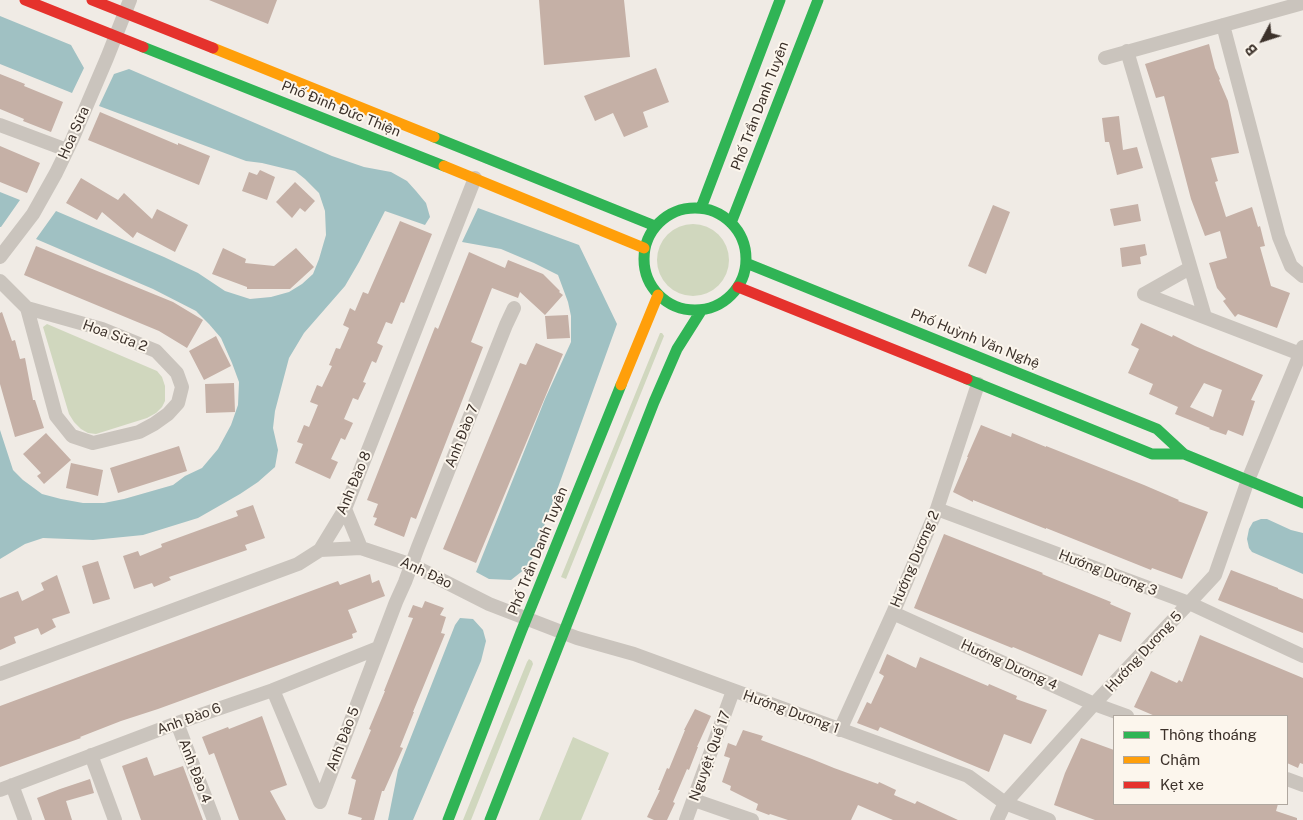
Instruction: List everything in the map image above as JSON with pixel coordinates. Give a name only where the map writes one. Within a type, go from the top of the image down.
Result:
[{"type":"street","name":"Phố Đinh Đức Thiện","points":[[25,0],[475,178],[527,187],[655,226]]},
{"type":"street","name":"Phố Đinh Đức Thiện","points":[[92,0],[128,7],[527,187],[644,248]]},
{"type":"street","name":"Phố Trần Danh Tuyên","points":[[701,208],[780,0]]},
{"type":"street","name":"Phố Trần Danh Tuyên","points":[[731,223],[818,0]]},
{"type":"street","points":[[1105,58],[1303,3]]},
{"type":"street","name":"Hoa Sữa","points":[[0,257],[33,214],[56,173],[128,7]]},
{"type":"street","points":[[1223,25],[1279,237],[1291,266],[1303,276]]},
{"type":"street","points":[[1127,51],[1205,317]]},
{"type":"street","points":[[0,125],[67,150]]},
{"type":"street","name":"Anh Đào 8","points":[[0,674],[298,564],[320,550],[345,509],[475,178]]},
{"type":"street","points":[[701,208],[722,216],[731,223],[743,241],[746,263],[744,275],[731,296],[712,308],[689,310],[678,308],[658,295],[650,285],[645,274],[644,248],[655,226],[664,217],[676,211],[701,208]]},
{"type":"street","name":"Phố Huỳnh Văn Nghệ","points":[[746,263],[1157,429],[1184,454],[1303,503]]},
{"type":"street","points":[[1190,268],[1144,294],[1302,352]]},
{"type":"street","name":"Hoa Sữa 2","points":[[0,281],[27,308],[102,329],[156,351],[177,373],[182,387],[178,403],[161,419],[139,432],[93,443],[72,436],[56,416],[27,308]]},
{"type":"street","name":"Phố Huỳnh Văn Nghệ","points":[[738,287],[1152,454],[1184,454]]},
{"type":"street","name":"Phố Trần Danh Tuyên","points":[[448,820],[527,618],[658,295]]},
{"type":"street","name":"Anh Đào 7","points":[[412,565],[514,308]]},
{"type":"street","points":[[490,820],[658,394],[677,350],[700,310]]},
{"type":"street","name":"Hướng Dương 5","points":[[997,820],[1005,803],[1215,574],[1248,480],[1302,352]]},
{"type":"street","name":"Hướng Dương 2","points":[[840,730],[893,613],[937,509],[978,384]]},
{"type":"street","points":[[345,509],[361,548]]},
{"type":"street","name":"Hướng Dương 3","points":[[937,509],[1189,603],[1303,656]]},
{"type":"street","name":"Anh Đào","points":[[320,550],[361,548],[412,565],[489,604],[527,618]]},
{"type":"street","name":"Anh Đào 5","points":[[273,690],[320,802],[378,648],[412,565]]},
{"type":"street","name":"Hướng Dương 4","points":[[893,613],[1094,704],[1124,715]]},
{"type":"street","name":"Hướng Dương 1","points":[[527,618],[577,638],[634,654],[968,776],[1005,803],[1049,820]]},
{"type":"street","name":"Anh Đào 6","points":[[6,788],[176,723],[273,690],[378,648]]},
{"type":"street","name":"Nguyệt Quế 17","points":[[686,820],[733,691]]},
{"type":"street","name":"Anh Đào 4","points":[[176,723],[214,820]]},
{"type":"street","points":[[91,755],[115,820]]},
{"type":"street","points":[[1288,779],[1303,785]]},
{"type":"street","points":[[6,788],[25,820]]},
{"type":"street","points":[[694,800],[752,820]]},
{"type":"green space","points":[[693,224],[707,227],[719,234],[726,246],[729,260],[726,274],[719,286],[707,293],[693,296],[679,293],[667,286],[660,274],[657,260],[660,246],[667,234],[679,227]]},
{"type":"green space","points":[[47,324],[157,371],[162,377],[165,386],[165,401],[162,407],[147,418],[96,434],[88,433],[81,429],[69,414],[43,327]]},
{"type":"green space","points":[[660,333],[664,336],[566,579],[561,577]]},
{"type":"green space","points":[[529,659],[533,664],[471,820],[463,820],[527,662]]},
{"type":"green space","points":[[573,737],[609,753],[581,820],[539,820]]},
{"type":"water","points":[[0,16],[71,45],[84,68],[72,93],[0,64]]},
{"type":"water","points":[[129,69],[332,156],[364,167],[391,172],[407,181],[416,191],[426,203],[430,217],[425,225],[385,211],[345,286],[304,333],[289,358],[275,411],[273,428],[278,450],[275,467],[258,482],[198,518],[143,535],[93,540],[43,538],[25,544],[0,559],[0,430],[13,470],[42,494],[83,503],[104,503],[173,485],[185,476],[202,468],[218,449],[231,425],[238,405],[239,382],[221,338],[209,324],[196,311],[153,289],[36,239],[56,211],[198,273],[225,291],[250,299],[271,297],[289,292],[302,284],[313,274],[326,235],[325,211],[319,193],[295,171],[246,161],[99,106],[114,74]]},
{"type":"water","points":[[0,192],[20,200],[1,227],[0,227]]},
{"type":"water","points":[[478,208],[579,245],[617,324],[530,565],[511,580],[489,579],[476,572],[545,399],[571,342],[571,316],[558,275],[501,249],[462,242]]},
{"type":"water","points":[[1267,519],[1291,530],[1303,533],[1303,574],[1252,552],[1247,539],[1249,529],[1253,522]]},
{"type":"water","points":[[460,618],[473,619],[483,630],[486,641],[481,661],[413,820],[388,820],[398,770],[455,625]]},
{"type":"building","points":[[209,0],[277,0],[268,24]]},
{"type":"building","points":[[539,0],[624,0],[630,57],[544,65]]},
{"type":"building","points":[[1209,44],[1219,80],[1228,101],[1239,153],[1211,158],[1218,181],[1215,182],[1226,217],[1252,207],[1258,227],[1260,226],[1265,246],[1260,247],[1271,286],[1290,293],[1277,328],[1238,314],[1235,317],[1223,301],[1226,299],[1217,288],[1209,263],[1227,258],[1220,231],[1205,236],[1191,199],[1164,96],[1156,98],[1145,64]]},
{"type":"building","points":[[656,68],[669,102],[643,112],[648,127],[624,137],[613,113],[595,121],[584,96]]},
{"type":"building","points":[[0,74],[63,102],[51,132],[0,109]]},
{"type":"building","points":[[100,112],[178,145],[178,143],[210,156],[199,185],[88,140]]},
{"type":"building","points":[[1119,116],[1123,150],[1137,147],[1143,168],[1117,175],[1109,142],[1105,142],[1102,118]]},
{"type":"building","points":[[0,146],[40,163],[27,193],[0,182]]},
{"type":"building","points":[[260,170],[275,177],[267,200],[242,191],[249,172],[257,175]]},
{"type":"building","points":[[81,178],[118,200],[124,193],[152,219],[157,209],[188,225],[175,252],[137,232],[133,238],[102,212],[97,220],[66,203]]},
{"type":"building","points":[[295,182],[315,201],[305,212],[300,208],[292,218],[276,202]]},
{"type":"building","points":[[1138,204],[1141,221],[1114,226],[1110,209]]},
{"type":"building","points":[[993,205],[1010,212],[986,274],[968,266]]},
{"type":"building","points":[[400,221],[432,234],[404,303],[401,302],[392,324],[386,322],[377,343],[383,346],[376,363],[372,361],[363,382],[366,383],[358,400],[353,398],[344,419],[353,423],[345,440],[341,438],[331,459],[338,462],[330,479],[295,463],[303,444],[297,442],[304,425],[309,427],[318,405],[310,402],[317,385],[322,387],[332,366],[329,365],[336,348],[340,349],[349,328],[343,325],[350,308],[355,311],[363,292],[368,294]]},
{"type":"building","points":[[1145,244],[1147,255],[1140,257],[1141,264],[1122,267],[1120,248]]},
{"type":"building","points":[[36,246],[173,302],[203,320],[187,348],[159,331],[24,275]]},
{"type":"building","points":[[223,248],[246,259],[245,263],[274,266],[296,248],[314,267],[290,289],[247,289],[247,287],[212,274]]},
{"type":"building","points":[[469,252],[505,268],[508,260],[543,274],[563,295],[545,315],[520,292],[518,298],[492,288],[471,342],[483,347],[416,519],[411,517],[404,537],[374,525],[377,518],[373,517],[378,504],[367,500],[435,327],[438,329]]},
{"type":"building","points":[[2,312],[12,341],[15,340],[20,359],[25,358],[33,400],[35,400],[44,428],[15,437],[0,384],[0,313]]},
{"type":"building","points":[[568,315],[570,338],[547,339],[545,316]]},
{"type":"building","points":[[1141,323],[1172,337],[1173,335],[1263,375],[1251,400],[1255,401],[1243,436],[1228,430],[1226,435],[1175,414],[1178,407],[1149,394],[1153,384],[1128,373],[1139,349],[1131,345]],"holes":[[[1204,383],[1222,390],[1213,417],[1190,407]]]},
{"type":"building","points":[[216,336],[231,366],[204,380],[189,351]]},
{"type":"building","points":[[536,343],[563,354],[476,563],[443,549],[520,363],[526,365]]},
{"type":"building","points":[[234,383],[235,412],[206,413],[205,384]]},
{"type":"building","points":[[981,425],[1011,437],[1012,433],[1046,446],[1208,512],[1182,579],[1152,568],[1151,570],[973,500],[973,502],[953,492]]},
{"type":"building","points":[[46,433],[71,460],[44,484],[37,476],[41,473],[23,454]]},
{"type":"building","points":[[179,446],[187,471],[118,493],[110,468]]},
{"type":"building","points":[[71,463],[103,470],[98,496],[66,488]]},
{"type":"building","points":[[253,505],[265,538],[245,545],[247,550],[169,577],[171,580],[154,587],[152,583],[134,589],[123,556],[138,551],[140,556],[162,547],[161,544],[238,516],[236,511]]},
{"type":"building","points":[[944,534],[1043,573],[1111,602],[1110,604],[1131,613],[1121,642],[1099,634],[1082,676],[914,608]]},
{"type":"building","points":[[98,561],[110,599],[93,604],[82,566]]},
{"type":"building","points":[[1231,570],[1303,599],[1303,633],[1218,600]]},
{"type":"building","points":[[370,574],[372,583],[379,580],[385,596],[348,610],[357,632],[352,634],[353,638],[121,721],[81,738],[0,767],[0,706],[338,581],[340,585]]},
{"type":"building","points":[[57,575],[70,613],[52,619],[56,627],[41,635],[38,628],[14,637],[16,643],[0,650],[0,598],[18,591],[22,601],[44,590],[41,583]]},
{"type":"building","points":[[425,601],[444,608],[440,615],[446,617],[441,633],[445,634],[400,747],[403,748],[384,791],[382,791],[374,820],[361,820],[362,818],[348,814],[356,780],[351,778],[413,618],[408,617],[413,605],[422,608]]},
{"type":"building","points":[[1200,635],[1303,678],[1303,764],[1300,763],[1298,768],[1288,763],[1288,715],[1153,715],[1134,707],[1151,671],[1177,683],[1179,680],[1182,682]]},
{"type":"building","points":[[887,654],[916,668],[920,657],[988,686],[989,684],[1017,696],[1016,699],[1047,710],[1031,744],[1004,734],[989,772],[880,727],[878,731],[857,723],[867,702],[871,704],[884,676],[879,673]]},
{"type":"building","points":[[695,709],[711,716],[667,820],[654,820],[647,817],[660,790],[658,790],[667,768],[669,769],[684,730]]},
{"type":"building","points":[[262,716],[287,785],[270,791],[286,820],[239,820],[214,753],[209,755],[202,737]]},
{"type":"building","points":[[743,730],[763,736],[761,740],[834,768],[878,784],[879,782],[896,790],[894,795],[915,804],[917,801],[958,820],[893,820],[858,805],[851,820],[788,820],[756,810],[758,804],[730,790],[731,786],[722,782],[730,758],[724,756],[728,743],[736,746]]},
{"type":"building","points":[[1081,738],[1113,750],[1113,805],[1278,805],[1276,811],[1297,818],[1297,820],[1095,820],[1054,805],[1065,773]]},
{"type":"building","points":[[147,757],[154,776],[183,766],[203,820],[141,820],[122,766]]},
{"type":"building","points":[[90,779],[94,793],[66,801],[72,820],[45,820],[37,798]]},
{"type":"traffic: fast","points":[[701,208],[780,0]]},
{"type":"traffic: fast","points":[[731,223],[818,0]]},
{"type":"traffic: fast","points":[[143,47],[444,166]]},
{"type":"traffic: fast","points":[[434,137],[655,226]]},
{"type":"traffic: fast","points":[[695,208],[705,209],[724,216],[738,230],[745,249],[746,259],[745,269],[738,288],[724,302],[705,309],[695,310],[685,309],[666,302],[652,288],[645,269],[644,259],[645,249],[652,230],[666,216],[685,209],[695,208]]},
{"type":"traffic: fast","points":[[746,263],[1157,429],[1184,454]]},
{"type":"traffic: fast","points":[[490,820],[654,402],[677,349],[701,311]]},
{"type":"traffic: fast","points":[[967,379],[1152,454],[1184,454],[1303,503]]},
{"type":"traffic: fast","points":[[448,820],[521,632],[621,385]]},
{"type":"traffic: slow","points":[[213,48],[434,137]]},
{"type":"traffic: slow","points":[[444,166],[644,248]]},
{"type":"traffic: slow","points":[[621,385],[658,295]]},
{"type":"traffic: jam","points":[[25,0],[143,47]]},
{"type":"traffic: jam","points":[[92,0],[213,48]]},
{"type":"traffic: jam","points":[[738,287],[967,379]]}]
